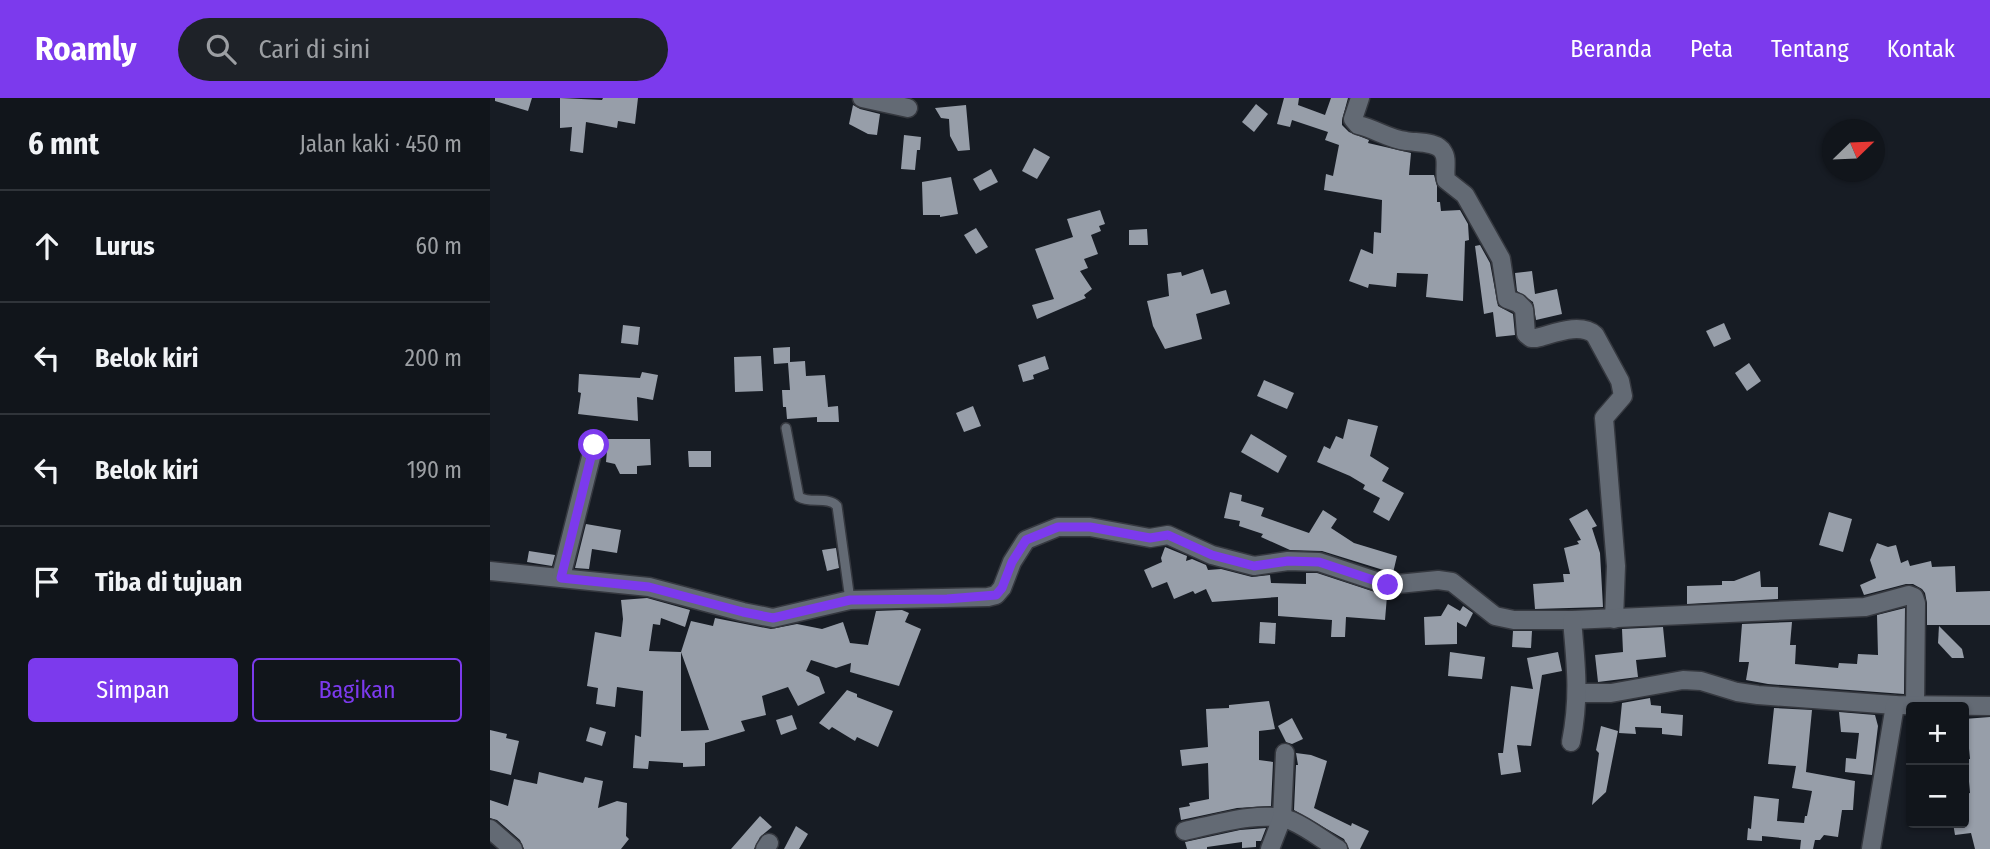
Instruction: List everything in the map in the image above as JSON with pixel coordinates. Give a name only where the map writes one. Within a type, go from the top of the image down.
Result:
[{"type":"street","points":[[862,98],[908,107]]},
{"type":"street","points":[[1360,98],[1353,118],[1358,125],[1377,130],[1388,138],[1438,146],[1446,155],[1446,180],[1465,195],[1501,259],[1507,299],[1518,303],[1524,309],[1526,334],[1536,338],[1575,329],[1589,330],[1595,335],[1620,381],[1623,396],[1604,418],[1616,566],[1614,619]]},
{"type":"street","points":[[561,578],[594,445]]},
{"type":"street","points":[[490,571],[649,587],[773,618],[850,600],[947,599],[996,595],[1026,540],[1058,527],[1090,527],[1150,538],[1168,535],[1212,555],[1254,566],[1288,561],[1319,562],[1388,585],[1438,580],[1452,582],[1495,616],[1514,620],[1572,621],[1865,607],[1912,596],[1916,603],[1914,702]]},
{"type":"street","points":[[1572,621],[1577,693],[1572,742]]},
{"type":"street","points":[[1577,693],[1611,693],[1683,680],[1701,681],[1749,694],[1906,705]]},
{"type":"street","points":[[1871,849],[1895,705]]},
{"type":"street","points":[[1969,706],[1990,706]]},
{"type":"street","points":[[1270,849],[1282,818],[1285,753]]},
{"type":"street","points":[[1185,831],[1249,818],[1282,818],[1293,821],[1338,849]]},
{"type":"street","points":[[490,829],[513,849]]},
{"type":"lane","points":[[786,428],[799,497],[804,500],[831,501],[836,506],[850,600]]},
{"type":"building","points":[[495,98],[532,98],[528,111],[495,101]]},
{"type":"building","points":[[560,98],[638,98],[635,124],[618,121],[617,128],[586,122],[583,153],[570,151],[572,127],[560,128]]},
{"type":"building","points":[[1284,98],[1299,98],[1298,105],[1325,115],[1331,98],[1348,98],[1342,125],[1349,132],[1369,140],[1368,143],[1411,153],[1409,175],[1434,175],[1437,202],[1440,202],[1441,211],[1460,210],[1468,224],[1463,301],[1426,297],[1428,274],[1397,273],[1396,287],[1369,284],[1368,288],[1349,281],[1361,249],[1373,254],[1374,232],[1381,233],[1382,200],[1324,190],[1326,174],[1333,176],[1339,145],[1325,140],[1328,132],[1292,120],[1290,127],[1277,124]]},
{"type":"building","points":[[1256,104],[1268,114],[1254,132],[1242,122]]},
{"type":"building","points":[[853,105],[880,114],[877,135],[868,134],[849,124]]},
{"type":"building","points":[[966,105],[970,150],[958,151],[950,136],[949,119],[941,118],[935,108]]},
{"type":"building","points":[[904,135],[921,137],[915,170],[901,169]]},
{"type":"building","points":[[1034,148],[1050,157],[1037,179],[1022,171]]},
{"type":"building","points":[[991,169],[998,182],[980,191],[973,179]]},
{"type":"building","points":[[951,177],[958,214],[940,217],[923,215],[922,182]]},
{"type":"building","points":[[1100,210],[1105,224],[1099,226],[1101,231],[1091,235],[1098,254],[1084,259],[1088,268],[1080,271],[1092,289],[1084,295],[1086,298],[1037,319],[1032,305],[1054,299],[1035,249],[1073,237],[1067,219]]},
{"type":"building","points":[[976,228],[988,247],[976,254],[964,235]]},
{"type":"building","points":[[1147,229],[1148,245],[1129,245],[1129,230]]},
{"type":"building","points":[[1480,245],[1490,263],[1498,306],[1513,314],[1515,335],[1496,337],[1493,312],[1484,314],[1475,246]]},
{"type":"building","points":[[1203,269],[1211,294],[1226,290],[1230,304],[1196,314],[1202,339],[1165,349],[1153,326],[1147,301],[1169,296],[1167,274],[1181,272],[1182,276]]},
{"type":"building","points":[[1532,271],[1535,294],[1557,289],[1562,314],[1536,320],[1533,302],[1517,291],[1515,273]]},
{"type":"building","points":[[1724,323],[1731,339],[1714,347],[1706,331]]},
{"type":"building","points":[[623,325],[640,327],[638,345],[621,343]]},
{"type":"building","points":[[790,347],[790,362],[805,361],[806,376],[825,375],[828,407],[838,406],[839,422],[817,422],[817,417],[787,419],[782,390],[790,390],[788,363],[774,364],[773,348]]},
{"type":"building","points":[[761,356],[763,391],[735,392],[734,357]]},
{"type":"building","points":[[1045,356],[1049,369],[1033,375],[1034,379],[1023,382],[1018,365]]},
{"type":"building","points":[[1749,363],[1761,381],[1747,391],[1735,373]]},
{"type":"building","points":[[642,372],[658,375],[653,400],[637,397],[638,421],[578,414],[581,393],[578,392],[579,374],[640,378]]},
{"type":"building","points":[[1264,380],[1294,393],[1287,409],[1257,396]]},
{"type":"building","points":[[973,406],[981,426],[964,432],[956,413]]},
{"type":"building","points":[[1348,419],[1378,426],[1370,456],[1389,468],[1382,481],[1404,493],[1389,521],[1373,512],[1380,498],[1363,489],[1365,485],[1317,462],[1324,446],[1330,449],[1336,436],[1343,439]]},
{"type":"building","points":[[1251,434],[1287,456],[1278,473],[1241,452]]},
{"type":"building","points":[[608,439],[650,439],[651,465],[637,466],[637,474],[620,474],[615,464],[606,462]]},
{"type":"building","points":[[688,451],[711,451],[711,467],[689,467]]},
{"type":"building","points":[[1230,492],[1242,495],[1241,501],[1264,508],[1261,516],[1309,533],[1323,510],[1337,519],[1331,528],[1354,543],[1397,556],[1393,573],[1322,551],[1290,550],[1261,537],[1263,534],[1239,526],[1240,521],[1224,518]]},
{"type":"building","points":[[1587,509],[1597,526],[1592,528],[1600,553],[1603,607],[1535,609],[1533,584],[1564,582],[1563,574],[1570,574],[1564,548],[1579,544],[1577,541],[1581,540],[1569,519]]},
{"type":"building","points":[[1829,512],[1852,519],[1843,552],[1819,545]]},
{"type":"building","points":[[586,524],[621,530],[617,553],[592,549],[589,569],[575,568]]},
{"type":"building","points":[[1877,543],[1888,547],[1896,545],[1901,563],[1908,560],[1910,566],[1931,561],[1932,567],[1955,566],[1956,592],[1990,591],[1990,625],[1927,625],[1925,593],[1913,584],[1864,595],[1860,585],[1876,578],[1870,560]]},
{"type":"building","points":[[1165,547],[1187,556],[1186,561],[1192,559],[1206,565],[1208,570],[1221,569],[1252,577],[1270,575],[1271,583],[1306,584],[1306,573],[1317,573],[1387,596],[1385,620],[1346,617],[1345,637],[1331,637],[1332,620],[1278,616],[1278,597],[1212,602],[1206,589],[1174,599],[1167,582],[1152,588],[1144,570],[1162,562]]},
{"type":"building","points":[[836,548],[839,568],[827,571],[822,550]]},
{"type":"building","points":[[529,551],[555,555],[552,566],[527,562]]},
{"type":"building","points":[[1760,571],[1761,587],[1778,587],[1778,599],[1687,604],[1687,586],[1722,585],[1722,581],[1734,581]]},
{"type":"building","points":[[647,598],[690,610],[685,627],[661,618],[660,625],[653,624],[649,651],[681,652],[691,621],[713,626],[715,618],[771,629],[797,624],[822,629],[843,622],[850,643],[868,645],[876,611],[902,610],[909,613],[905,622],[921,629],[899,686],[850,672],[851,663],[836,668],[811,660],[806,671],[819,677],[825,693],[798,706],[788,687],[762,696],[766,715],[741,721],[745,731],[705,743],[705,766],[683,767],[683,763],[649,761],[648,769],[633,768],[635,735],[641,737],[643,691],[617,687],[615,707],[596,704],[598,688],[587,686],[595,632],[621,637],[621,600]],"holes":[[[681,652],[709,730],[681,731]]]},
{"type":"building","points":[[1448,604],[1460,611],[1463,606],[1473,613],[1466,627],[1457,622],[1457,644],[1425,645],[1424,617],[1441,616]]},
{"type":"building","points":[[1905,608],[1904,694],[1746,680],[1749,662],[1739,662],[1742,624],[1792,622],[1790,645],[1796,645],[1795,664],[1838,668],[1839,663],[1857,664],[1858,654],[1878,655],[1877,615]]},
{"type":"building","points":[[1260,622],[1276,623],[1275,644],[1259,643]]},
{"type":"building","points":[[1939,626],[1962,649],[1964,658],[1952,658],[1938,643]]},
{"type":"building","points":[[1663,627],[1666,657],[1636,660],[1638,677],[1598,682],[1595,655],[1623,652],[1622,629]]},
{"type":"building","points":[[1513,631],[1532,631],[1531,648],[1512,647]]},
{"type":"building","points":[[1450,652],[1485,657],[1482,679],[1448,676]]},
{"type":"building","points":[[1558,652],[1562,671],[1542,675],[1531,746],[1517,745],[1521,772],[1501,775],[1498,753],[1503,753],[1511,686],[1533,689],[1527,658]]},
{"type":"building","points":[[847,690],[857,694],[857,697],[893,711],[878,747],[857,737],[855,741],[832,727],[829,730],[819,723]]},
{"type":"building","points":[[1650,698],[1651,705],[1661,706],[1661,713],[1683,715],[1682,736],[1662,734],[1662,728],[1635,727],[1636,734],[1619,733],[1622,703]]},
{"type":"building","points":[[1269,701],[1275,729],[1259,731],[1259,760],[1273,762],[1271,806],[1237,808],[1181,820],[1179,808],[1209,799],[1208,763],[1182,766],[1180,750],[1208,747],[1206,709]]},
{"type":"building","points":[[1774,708],[1812,710],[1806,772],[1855,781],[1853,810],[1842,810],[1838,837],[1824,835],[1820,840],[1815,840],[1813,849],[1800,849],[1801,840],[1762,836],[1762,841],[1747,840],[1748,828],[1751,829],[1754,796],[1779,799],[1777,821],[1804,823],[1807,816],[1812,791],[1792,788],[1796,766],[1768,764]]},
{"type":"building","points":[[1839,712],[1875,715],[1878,726],[1872,775],[1845,772],[1846,758],[1856,759],[1859,733],[1841,732]]},
{"type":"building","points":[[792,715],[797,729],[781,735],[776,720]]},
{"type":"building","points":[[1990,717],[1990,849],[1975,849],[1971,833],[1955,835],[1954,828],[1969,828],[1969,719]]},
{"type":"building","points":[[1292,718],[1303,739],[1292,744],[1286,742],[1278,726]]},
{"type":"building","points":[[1601,726],[1618,731],[1606,792],[1592,805],[1599,753],[1596,750]]},
{"type":"building","points":[[590,727],[606,732],[602,746],[586,741]]},
{"type":"building","points":[[490,730],[507,734],[506,738],[519,741],[511,775],[490,770]]},
{"type":"building","points":[[1296,753],[1327,761],[1314,808],[1351,826],[1352,823],[1369,831],[1360,849],[1349,849],[1344,839],[1294,810],[1298,765]]},
{"type":"building","points":[[539,772],[583,783],[585,777],[603,781],[598,808],[617,801],[627,803],[626,836],[629,839],[621,849],[524,849],[520,840],[497,820],[490,818],[490,800],[508,806],[514,779],[537,784]]},
{"type":"building","points":[[760,816],[772,827],[760,837],[754,849],[731,849]]},
{"type":"building","points":[[796,826],[808,834],[799,849],[784,849]]},
{"type":"building","points":[[1266,828],[1261,841],[1256,841],[1256,847],[1242,848],[1242,842],[1207,849],[1187,849],[1185,842],[1240,830]]},
{"type":"route","points":[[594,445],[561,578],[649,587],[773,618],[850,600],[947,599],[996,595],[1026,540],[1058,527],[1090,527],[1150,538],[1168,535],[1212,555],[1254,566],[1288,561],[1319,562],[1388,585]]}]
